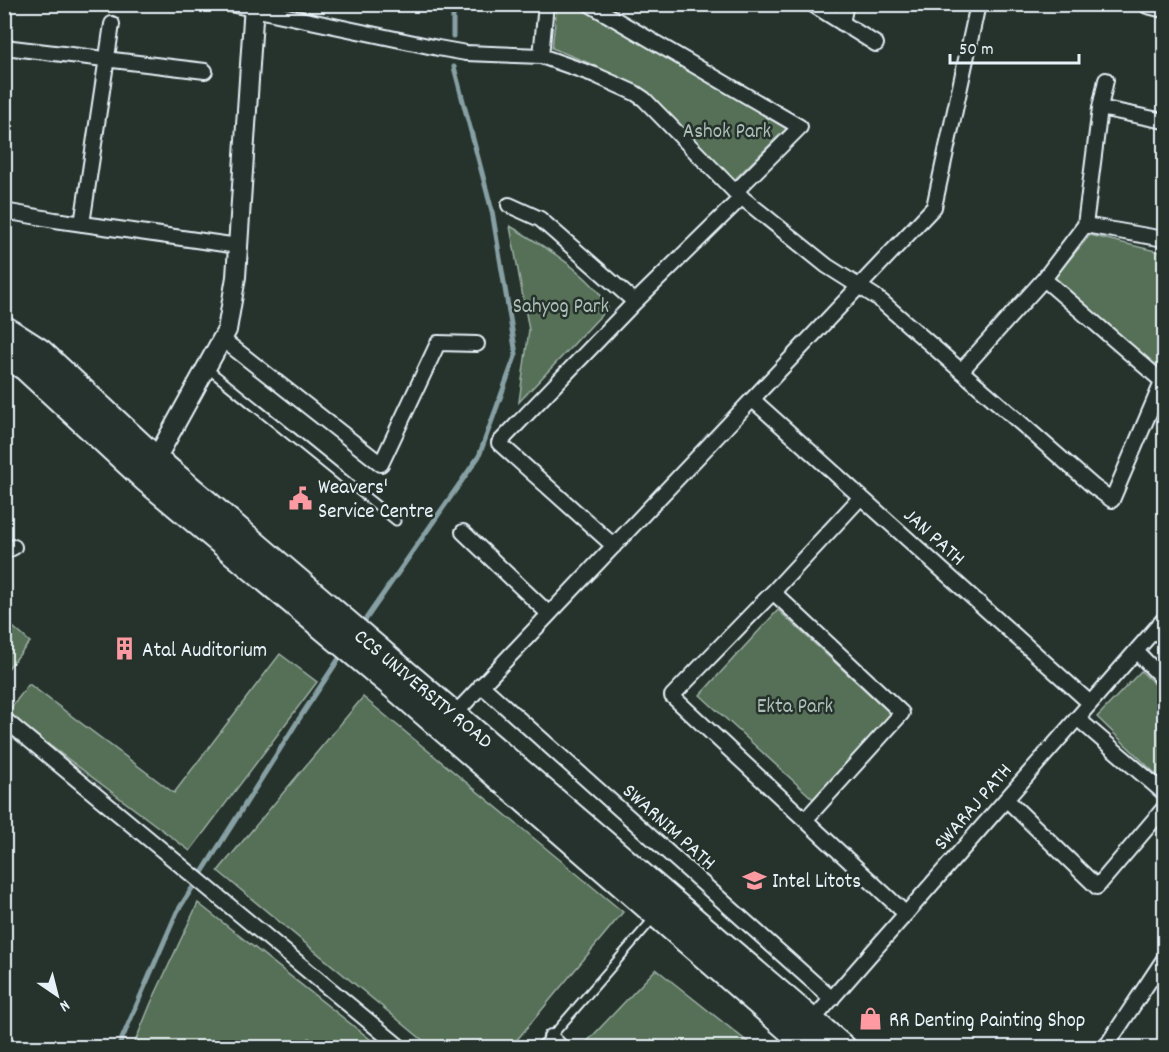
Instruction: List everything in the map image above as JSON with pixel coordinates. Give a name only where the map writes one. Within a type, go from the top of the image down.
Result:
[{"type":"highway","name":"CCS UNIVERSITY ROAD","points":[[4,328],[40,351],[151,469]]},
{"type":"highway","name":"CCS UNIVERSITY ROAD","points":[[4,354],[25,368],[151,469],[448,722],[657,915],[810,1047]]},
{"type":"highway","name":"CCS UNIVERSITY ROAD","points":[[448,722],[678,903],[844,1047]]},
{"type":"street","points":[[230,4],[254,7],[466,53],[541,56],[595,75],[635,93],[644,99],[739,195],[827,266],[879,299],[1094,487],[1112,500],[1164,380],[1044,279]]},
{"type":"street","points":[[541,56],[546,4]]},
{"type":"street","points":[[589,4],[800,127],[739,195],[499,443],[614,546]]},
{"type":"street","points":[[812,4],[876,44]]},
{"type":"street","points":[[842,23],[846,4]]},
{"type":"street","points":[[448,722],[934,207],[978,4]]},
{"type":"street","points":[[1148,4],[1164,8]]},
{"type":"street","points":[[151,469],[227,330],[236,277],[254,7]]},
{"type":"street","points":[[82,224],[112,24]]},
{"type":"street","points":[[4,48],[205,71]]},
{"type":"street","points":[[961,371],[1044,279],[1085,225],[1100,108],[1106,80]]},
{"type":"street","points":[[1100,108],[1164,121]]},
{"type":"street","points":[[509,205],[540,219],[635,302]]},
{"type":"street","points":[[4,211],[238,246]]},
{"type":"street","points":[[1085,225],[1164,239]]},
{"type":"street","points":[[222,339],[381,464],[438,343],[477,344]]},
{"type":"street","name":"JAN PATH","points":[[753,400],[1090,703]]},
{"type":"street","points":[[861,496],[672,696],[906,914]]},
{"type":"street","points":[[463,532],[549,614]]},
{"type":"street","points":[[772,592],[902,713],[805,820]]},
{"type":"street","name":"SWARAJ PATH","points":[[813,1021],[1164,619]]},
{"type":"street","points":[[1136,651],[1164,680]]},
{"type":"street","name":"SWARNIM PATH","points":[[481,685],[832,999]]},
{"type":"street","points":[[1077,718],[1164,793]]},
{"type":"street","points":[[4,719],[401,1047]]},
{"type":"street","points":[[1006,799],[1097,887],[1164,808]]},
{"type":"street","points":[[1105,1047],[1164,959]]},
{"type":"street","points":[[550,1037],[562,1047]]},
{"type":"lane","points":[[206,367],[396,521]]},
{"type":"lane","points":[[538,1047],[550,1037],[657,915]]},
{"type":"green space","name":"Ashok Park","points":[[557,5],[589,5],[792,123],[728,186],[644,99],[596,66],[552,48]]},
{"type":"green space","name":"Sahyog Park","points":[[510,226],[579,272],[601,296],[608,308],[519,402],[529,330]]},
{"type":"green space","points":[[1090,235],[1164,253],[1164,358],[1160,370],[1053,279]]},
{"type":"green space","name":"Ekta Park","points":[[778,610],[891,714],[813,799],[700,695]]},
{"type":"green space","points":[[5,620],[30,642],[5,672]]},
{"type":"green space","points":[[280,654],[317,682],[190,851],[7,713],[29,684],[174,793]]},
{"type":"green space","points":[[1141,671],[1164,693],[1164,782],[1097,717]]},
{"type":"green space","points":[[363,697],[623,912],[511,1047],[431,1047],[218,871]]},
{"type":"green space","points":[[198,903],[380,1047],[321,1047],[309,1038],[301,1047],[133,1047]]},
{"type":"green space","points":[[656,969],[754,1047],[582,1047]]},
{"type":"waterway","points":[[453,4],[453,36]]},
{"type":"waterway","points":[[361,626],[479,456],[516,354],[492,211],[454,67]]},
{"type":"waterway","points":[[118,1048],[177,912],[342,654]]},
{"type":"place","name":"Weavers' Service Centre","points":[[300,498]]},
{"type":"place","name":"Atal Auditorium","points":[[124,649]]},
{"type":"place","name":"Intel Litots","points":[[754,880]]},
{"type":"place","name":"RR Denting Painting Shop","points":[[871,1019]]}]
